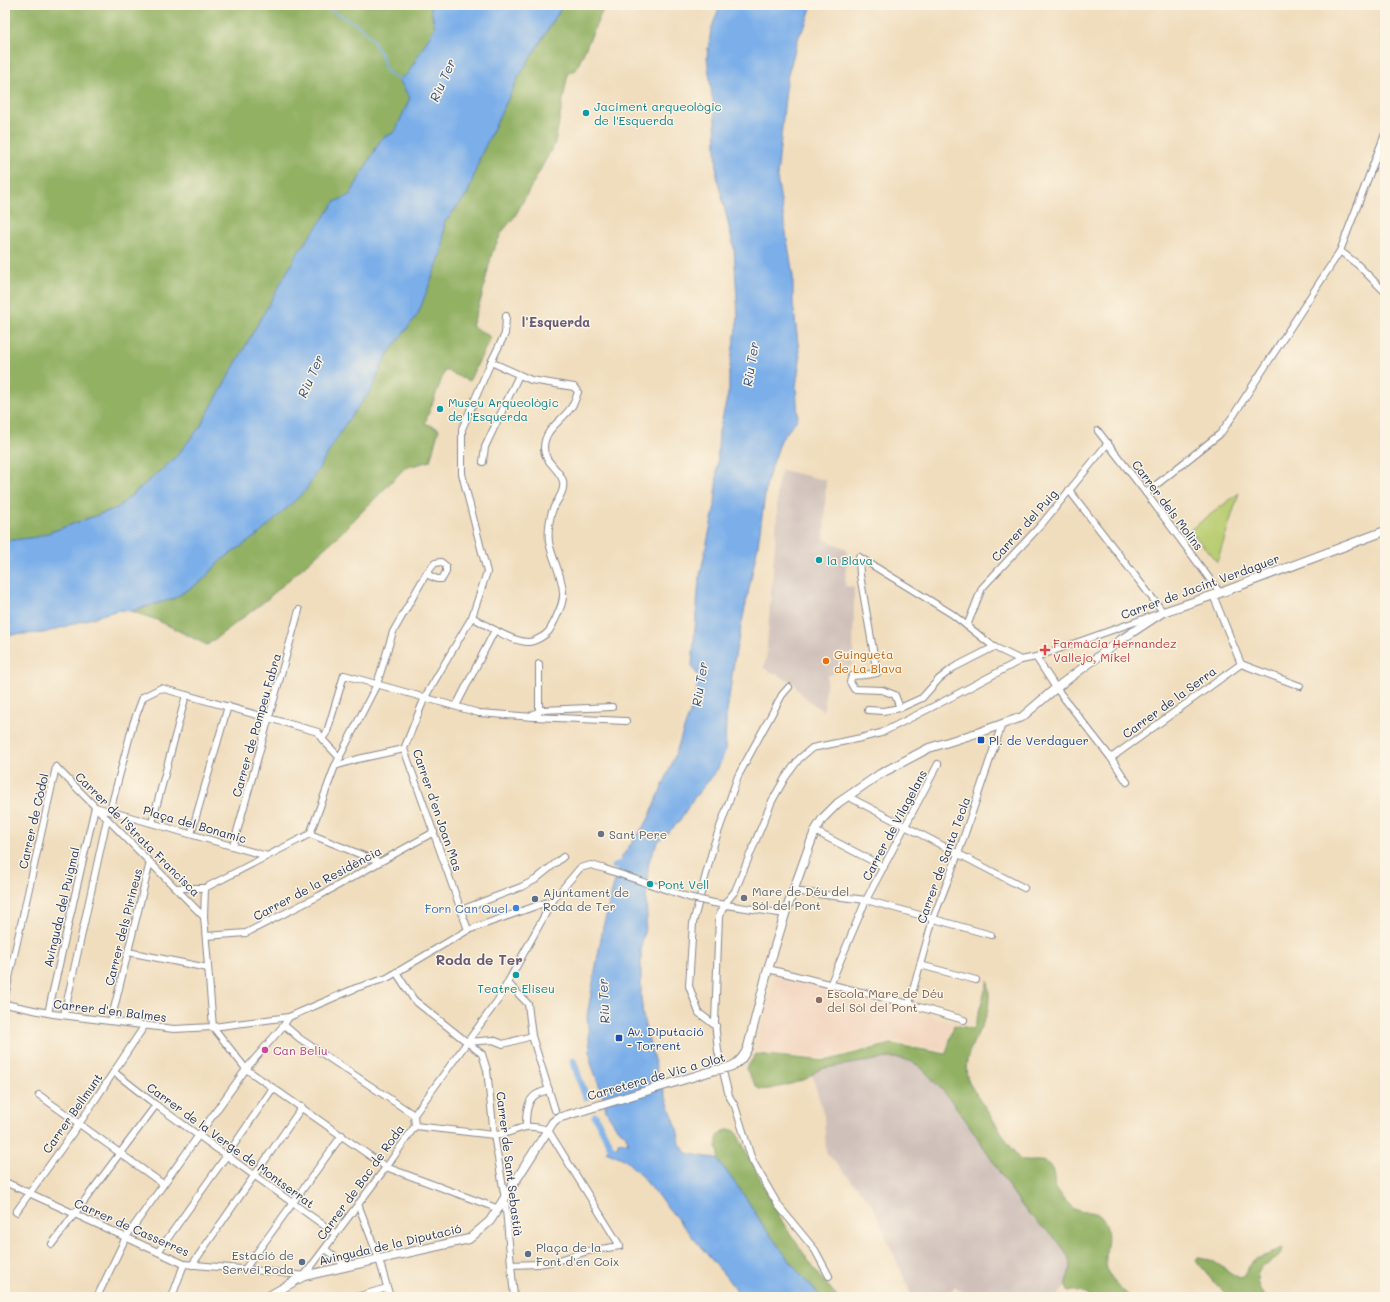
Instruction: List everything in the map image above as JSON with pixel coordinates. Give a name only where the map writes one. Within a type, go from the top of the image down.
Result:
[{"type":"street","points":[[1146,493],[1220,434],[1340,251],[1385,134]]},
{"type":"street","points":[[1340,251],[1357,264],[1385,292]]},
{"type":"street","name":"Carrer d'en Joan Mas","points":[[468,930],[404,749],[425,697],[472,617],[487,572],[462,474],[462,429],[491,362],[505,334],[506,316]]},
{"type":"street","points":[[472,617],[517,640],[528,642],[540,638],[549,631],[562,605],[564,593],[562,577],[549,542],[549,529],[553,510],[560,498],[563,482],[560,474],[546,458],[544,441],[548,432],[572,406],[578,392],[574,387],[531,380],[491,362]]},
{"type":"street","points":[[483,462],[485,448],[519,375]]},
{"type":"street","name":"Carrer dels Molins","points":[[1098,431],[1146,493],[1217,594]]},
{"type":"street","name":"Carrer del Puig","points":[[967,626],[982,588],[1042,525],[1108,443]]},
{"type":"street","points":[[964,1020],[909,1004],[768,969],[792,891],[815,831],[828,813],[838,803],[849,797],[880,774],[928,748],[1022,717],[1056,688],[1163,612],[1070,490]]},
{"type":"street","name":"Carrer de Jacint Verdaguer","points":[[829,1276],[816,1250],[778,1206],[752,1160],[734,1106],[729,1096],[718,1050],[716,1026],[719,916],[735,891],[772,801],[785,778],[799,759],[812,748],[881,733],[1021,660],[1036,657],[1217,594],[1385,531]]},
{"type":"street","points":[[900,708],[895,695],[882,690],[854,688],[850,682],[852,676],[865,676],[877,673],[860,575],[859,557],[952,614],[994,648],[1021,660]]},
{"type":"street","points":[[176,888],[205,888],[310,834],[336,766],[377,684],[393,632],[426,574]]},
{"type":"street","points":[[1217,594],[1241,664],[1300,686]]},
{"type":"street","name":"Carrer de Pompeu Fabra","points":[[233,846],[299,610]]},
{"type":"street","points":[[456,706],[496,630]]},
{"type":"street","points":[[868,710],[883,711],[900,708],[922,698],[939,678],[953,668],[994,648]]},
{"type":"street","points":[[1036,657],[1056,688],[1127,782]]},
{"type":"street","points":[[539,664],[540,711]]},
{"type":"street","name":"Carrer de la Serra","points":[[1110,758],[1241,664]]},
{"type":"street","points":[[322,739],[327,732],[344,675],[479,713],[626,720]]},
{"type":"street","points":[[716,1026],[699,1013],[689,986],[693,923],[714,844],[738,776],[775,709],[789,687]]},
{"type":"street","points":[[110,811],[133,724],[143,697],[162,688],[318,732],[322,739],[340,758]]},
{"type":"street","points":[[152,823],[186,695]]},
{"type":"street","points":[[191,834],[228,706]]},
{"type":"street","points":[[530,716],[542,710],[612,707]]},
{"type":"street","name":"Carrer de Santa Tecla","points":[[909,1004],[933,919],[958,854],[1002,724]]},
{"type":"street","points":[[336,766],[358,759],[404,749]]},
{"type":"street","name":"Carrer de Vilagelans","points":[[830,985],[866,900],[938,764]]},
{"type":"street","name":"Carrer de l'Strata Francisca","points":[[56,767],[204,917]]},
{"type":"street","name":"Carrer de Còdol","points":[[5,996],[56,767]]},
{"type":"street","points":[[849,797],[1024,888]]},
{"type":"street","name":"Plaça del Bonamic","points":[[95,807],[267,856]]},
{"type":"street","name":"Avinguda del Puigmal","points":[[48,1013],[95,807]]},
{"type":"street","points":[[64,1015],[107,819]]},
{"type":"street","points":[[815,831],[884,867]]},
{"type":"street","name":"Carrer de la Residència","points":[[206,936],[246,933],[319,896],[434,832]]},
{"type":"street","points":[[310,834],[379,862]]},
{"type":"street","points":[[461,910],[521,887],[535,880],[563,857]]},
{"type":"street","name":"Carrer dels Pirineus","points":[[111,1021],[150,862]]},
{"type":"street","name":"Carrer de Bac de Roda","points":[[304,1276],[415,1126],[414,1115],[494,1006],[553,900],[580,868],[591,865],[688,897],[724,906]]},
{"type":"street","points":[[205,888],[204,917],[213,1027],[246,1069],[386,1167],[499,1209]]},
{"type":"street","points":[[792,891],[866,900],[991,935]]},
{"type":"street","points":[[97,1297],[126,1237],[246,1069],[289,1018],[356,988],[387,978],[468,930],[553,900]]},
{"type":"street","points":[[724,906],[785,914]]},
{"type":"street","points":[[128,952],[208,968]]},
{"type":"street","points":[[920,965],[976,980]]},
{"type":"street","name":"Carretera de Vic a Olot","points":[[563,1116],[715,1070],[732,1067],[744,1056],[748,1047],[768,969]]},
{"type":"street","name":"Carrer de Sant Sebastià","points":[[396,972],[414,1000],[482,1054],[487,1070],[494,1135],[505,1199],[514,1297]]},
{"type":"street","points":[[508,983],[528,1004],[532,1036],[555,1110]]},
{"type":"street","name":"Carrer d'en Balmes","points":[[5,1004],[48,1013],[174,1029],[213,1027],[289,1018]]},
{"type":"street","name":"Carrer Bellmunt","points":[[16,1212],[79,1124],[145,1025]]},
{"type":"street","points":[[284,1025],[299,1038],[414,1115]]},
{"type":"street","points":[[468,1042],[493,1040],[502,1044],[532,1036]]},
{"type":"street","name":"Carrer de la Verge de Montserrat","points":[[114,1072],[156,1105],[199,1134],[336,1234]]},
{"type":"street","points":[[158,1252],[273,1088]]},
{"type":"street","points":[[526,1127],[526,1111],[530,1102],[535,1095],[549,1090]]},
{"type":"street","points":[[39,1095],[163,1184]]},
{"type":"street","points":[[52,1244],[76,1214],[156,1105]]},
{"type":"street","points":[[192,1265],[302,1107]]},
{"type":"street","name":"Avinguda de la Diputació","points":[[267,1297],[304,1276],[470,1239],[490,1221],[553,1122],[563,1116]]},
{"type":"street","points":[[415,1126],[494,1135],[502,1135],[526,1127],[539,1127],[548,1130],[620,1246],[588,1251],[556,1262],[511,1265]]},
{"type":"street","points":[[245,1269],[342,1135]]},
{"type":"street","name":"Carrer de Casserres","points":[[5,1182],[184,1264],[304,1276]]},
{"type":"street","points":[[358,1204],[379,1259],[390,1297]]},
{"type":"street","points":[[325,1249],[346,1266]]},
{"type":"street","points":[[172,1297],[184,1264]]},
{"type":"street","points":[[356,1297],[387,1288]]},
{"type":"shaded area","points":[[782,470],[826,480],[824,539],[847,549],[845,586],[854,587],[853,665],[827,676],[824,708],[822,711],[801,694],[794,683],[763,668],[766,659],[777,516],[777,485]]},
{"type":"shaded area","name":"Escola Mare de Déu del Sòl del Pont","points":[[779,975],[952,1023],[945,1050],[894,1040],[820,1058],[755,1050],[775,977]]},
{"type":"shaded area","points":[[899,1057],[916,1063],[944,1091],[973,1130],[1000,1174],[1023,1207],[1068,1255],[1070,1269],[1066,1286],[1056,1297],[968,1297],[955,1286],[946,1297],[912,1297],[872,1204],[826,1152],[824,1116],[812,1074],[828,1067]]},
{"type":"green space","points":[[5,5],[430,5],[435,27],[408,74],[399,80],[410,98],[395,132],[381,139],[350,195],[335,202],[200,427],[175,458],[117,508],[37,537],[5,541]]},
{"type":"green space","points":[[563,5],[605,5],[576,70],[568,73],[555,143],[515,216],[502,232],[492,253],[481,299],[472,326],[491,337],[469,381],[445,370],[425,423],[439,429],[430,461],[405,468],[337,537],[265,601],[207,645],[157,620],[131,611],[173,599],[203,580],[220,561],[259,534],[372,389],[387,355],[418,314],[443,249],[444,223],[468,193],[480,157],[518,78]]},
{"type":"green space","points":[[1239,493],[1217,562],[1190,530]]},
{"type":"green space","points":[[988,980],[989,1001],[987,1013],[971,1047],[966,1064],[969,1083],[1019,1159],[1023,1161],[1045,1162],[1053,1171],[1056,1188],[1062,1197],[1074,1209],[1100,1215],[1106,1224],[1108,1238],[1106,1265],[1108,1272],[1115,1282],[1130,1297],[1090,1297],[1080,1291],[1068,1292],[1067,1283],[1070,1264],[1067,1254],[1057,1241],[1022,1206],[980,1141],[946,1094],[923,1069],[914,1063],[903,1059],[890,1058],[830,1067],[815,1072],[806,1079],[762,1090],[757,1087],[746,1069],[756,1054],[825,1061],[891,1044],[946,1054],[954,1025],[974,1029]]},
{"type":"green space","points":[[727,1130],[733,1130],[736,1132],[783,1223],[819,1276],[838,1297],[821,1297],[802,1277],[764,1227],[744,1195],[717,1159],[719,1159],[719,1154],[717,1139]]},
{"type":"green space","points":[[1283,1249],[1278,1258],[1264,1265],[1258,1272],[1258,1285],[1265,1297],[1229,1297],[1214,1282],[1196,1260],[1198,1257],[1210,1260],[1240,1278],[1243,1277],[1250,1265],[1256,1259]]},
{"type":"water","name":"Riu Ter","points":[[430,5],[563,5],[518,78],[480,157],[468,193],[444,223],[443,249],[418,314],[387,355],[372,389],[346,423],[306,490],[259,534],[220,561],[203,580],[173,599],[131,611],[118,610],[44,633],[5,635],[5,541],[37,537],[117,508],[175,458],[200,427],[297,254],[335,202],[350,195],[381,139],[395,132],[410,98],[399,80],[408,73],[435,27]]},
{"type":"water","name":"Riu Ter","points":[[720,5],[812,5],[805,26],[799,36],[787,78],[777,177],[793,276],[793,303],[800,359],[796,387],[798,418],[781,440],[767,481],[758,545],[734,661],[726,719],[725,752],[712,777],[693,799],[678,823],[658,842],[650,858],[646,900],[647,917],[641,948],[641,996],[643,1017],[658,1075],[677,1128],[680,1144],[686,1153],[717,1159],[744,1195],[764,1227],[802,1277],[821,1297],[741,1297],[727,1278],[637,1171],[624,1159],[606,1151],[618,1146],[618,1142],[629,1143],[625,1134],[616,1127],[606,1111],[604,1099],[591,1063],[587,1016],[603,927],[621,858],[648,820],[671,766],[695,698],[699,678],[692,666],[699,580],[715,506],[719,432],[729,390],[729,372],[738,317],[734,248],[717,177],[715,119],[707,57],[711,30]]},
{"type":"waterway","points":[[314,5],[329,9],[356,24],[371,37],[383,58],[385,69],[392,76],[402,80]]},
{"type":"waterway","points":[[615,866],[628,861]]},
{"type":"waterway","points":[[573,1061],[586,1097]]},
{"type":"waterway","points":[[595,1116],[612,1149],[621,1153]]},
{"type":"place","name":"Jaciment arqueològic de l'Esquerda","points":[[586,113]]},
{"type":"place","name":"Museu Arqueològic de l'Esquerda","points":[[440,409]]},
{"type":"place","name":"la Blava","points":[[819,560]]},
{"type":"place","name":"Farmàcia Hernandez Vallejo, Mikel","points":[[1045,650]]},
{"type":"place","name":"Guingueta de La Blava","points":[[826,661]]},
{"type":"place","name":"Pl. de Verdaguer","points":[[981,740]]},
{"type":"place","name":"Sant Pere","points":[[601,834]]},
{"type":"place","name":"Pont Vell","points":[[650,884]]},
{"type":"place","name":"Mare de Déu del Sòl del Pont","points":[[744,898]]},
{"type":"place","name":"Ajuntament de Roda de Ter","points":[[535,899]]},
{"type":"place","name":"Forn Can Quel","points":[[516,908]]},
{"type":"place","name":"Teatre Eliseu","points":[[516,975]]},
{"type":"place","name":"Escola Mare de Déu del Sòl del Pont","points":[[819,1000]]},
{"type":"place","name":"Av. Diputació - Torrent","points":[[619,1038]]},
{"type":"place","name":"Can Beliu","points":[[265,1050]]},
{"type":"place","name":"Plaça de la Font d'en Coix","points":[[528,1254]]},
{"type":"place","name":"Estació de Servei Roda","points":[[302,1262]]},
{"type":"district","name":"l'Esquerda","points":[[556,321]]},
{"type":"district","name":"Roda de Ter","points":[[479,959]]}]
